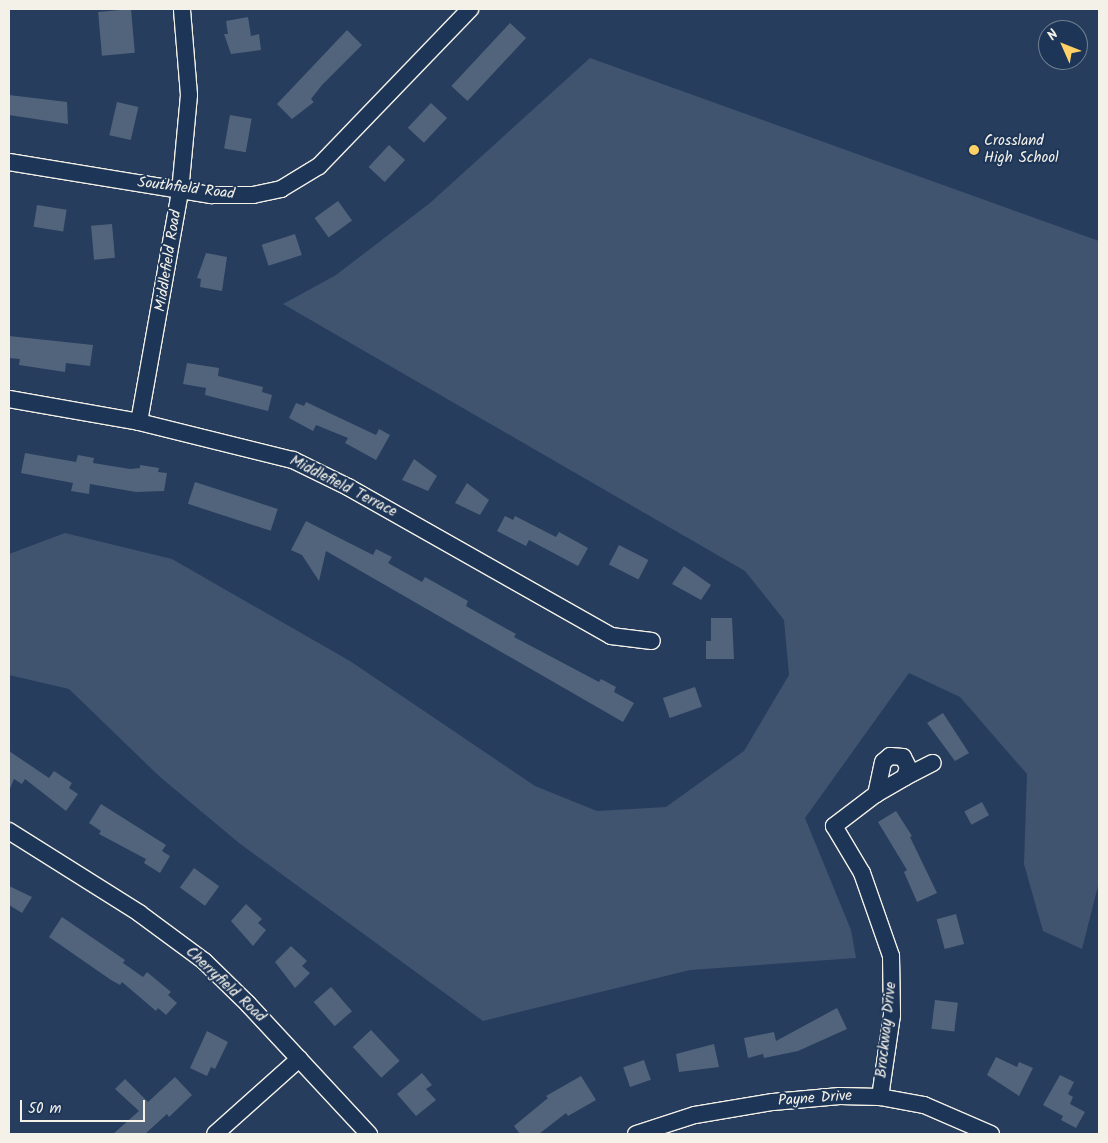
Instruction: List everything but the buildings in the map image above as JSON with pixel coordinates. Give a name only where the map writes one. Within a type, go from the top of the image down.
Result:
[{"type":"street","name":"Middlefield Road","points":[[139,422],[180,192],[188,95],[182,9]]},
{"type":"street","name":"Southfield Road","points":[[9,162],[180,192],[253,195],[281,189],[312,173],[470,9]]},
{"type":"street","name":"Middlefield Terrace","points":[[9,399],[139,422],[293,460],[348,487],[610,636],[652,641]]},
{"type":"street","points":[[876,794],[883,762],[890,756],[904,758],[908,767],[905,777]]},
{"type":"street","points":[[876,794],[933,763]]},
{"type":"street","name":"Brockway Drive","points":[[876,794],[834,826],[862,873],[891,956],[892,1015],[880,1097]]},
{"type":"street","name":"Cherryfield Road","points":[[9,831],[139,913],[204,961],[369,1134]]},
{"type":"street","points":[[215,1134],[299,1059]]},
{"type":"street","name":"Payne Drive","points":[[636,1134],[695,1115],[806,1097],[880,1097],[944,1111],[991,1134]]},
{"type":"shaded area","points":[[590,58],[1099,241],[1099,882],[1082,949],[1043,931],[1024,864],[1027,774],[960,697],[909,673],[805,818],[851,930],[856,958],[690,970],[483,1021],[239,843],[159,776],[69,689],[9,675],[9,554],[65,533],[172,559],[350,661],[535,786],[597,811],[666,807],[744,751],[789,675],[784,620],[745,571],[283,304],[336,275],[430,203]]},
{"type":"place","name":"Crossland High School","points":[[974,150]]}]
